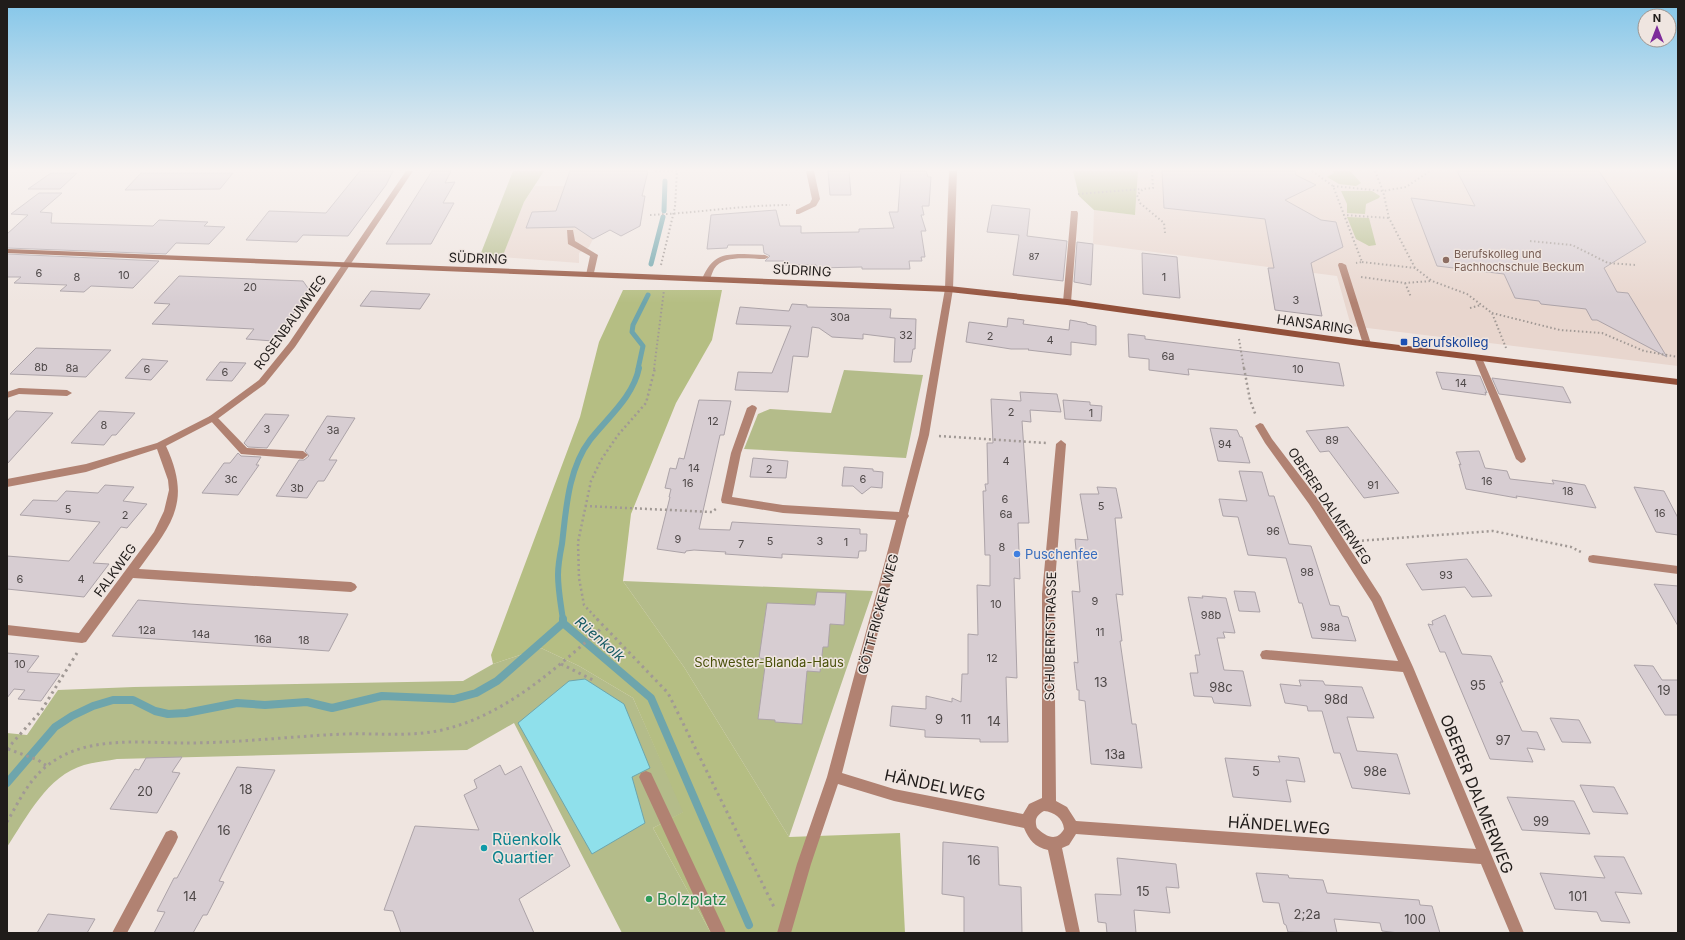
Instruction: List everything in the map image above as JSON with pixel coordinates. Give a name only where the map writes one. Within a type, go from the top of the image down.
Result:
[{"type":"street","name":"ROSENBAUMWEG","points":[[7,483],[86,468],[160,445],[213,418],[262,382],[292,345],[381,215]]},
{"type":"street","name":"GÖTTFRICKER WEG","points":[[784,931],[804,864],[834,777],[904,516],[924,435],[949,289],[951,215]]},
{"type":"street","points":[[1066,302],[1074,215]]},
{"type":"street","points":[[570,232],[571,242],[594,255],[590,275]]},
{"type":"street","name":"SÜDRING","points":[[7,251],[347,266],[949,289]]},
{"type":"street","points":[[706,279],[711,268],[717,262],[729,258],[765,257]]},
{"type":"street","points":[[1342,265],[1367,344]]},
{"type":"street","name":"HANSARING","points":[[949,289],[1066,302],[1367,344],[1678,382]]},
{"type":"street","points":[[1478,358],[1521,459]]},
{"type":"street","points":[[7,395],[19,391],[67,393]]},
{"type":"street","points":[[752,408],[736,453],[726,500],[783,509],[904,516]]},
{"type":"street","points":[[213,418],[244,451],[303,455]]},
{"type":"street","name":"OBERER DALMERWEG","points":[[1260,426],[1268,441],[1313,501],[1377,600],[1407,667],[1517,933]]},
{"type":"street","name":"SCHUBERTSTRASSE","points":[[1049,804],[1048,594],[1061,444]]},
{"type":"street","name":"FALKWEG","points":[[82,638],[158,535],[167,517],[174,498],[174,486],[172,471],[160,445]]},
{"type":"street","points":[[1593,559],[1678,570]]},
{"type":"street","points":[[130,573],[351,587]]},
{"type":"street","points":[[7,630],[82,638]]},
{"type":"street","points":[[1266,655],[1407,667]]},
{"type":"street","points":[[646,777],[719,933]]},
{"type":"street","name":"HÄNDELWEG","points":[[834,777],[894,795],[1028,822]]},
{"type":"street","points":[[1049,804],[1061,809],[1069,820],[1070,827],[1066,838],[1054,845],[1040,841],[1034,836],[1028,822],[1033,809],[1037,806],[1049,804]]},
{"type":"street","name":"HÄNDELWEG","points":[[1070,827],[1485,857]]},
{"type":"street","points":[[119,933],[171,837]]},
{"type":"street","points":[[1054,845],[1073,933]]},
{"type":"path","points":[[673,215],[658,278],[665,292],[657,358],[646,403],[618,435],[601,460],[591,481],[578,542],[579,578],[584,605],[603,627],[668,693],[784,931]]},
{"type":"path","points":[[1154,215],[1164,223],[1165,234]]},
{"type":"path","points":[[1343,215],[1362,262]]},
{"type":"path","points":[[1353,215],[1389,218]]},
{"type":"path","points":[[1388,215],[1414,268],[1432,281],[1468,294],[1492,313],[1560,330],[1602,333],[1644,351],[1678,357]]},
{"type":"path","points":[[1530,241],[1572,245],[1608,263],[1636,265]]},
{"type":"path","points":[[1342,265],[1362,262],[1414,268]]},
{"type":"path","points":[[1346,274],[1405,283],[1432,281]]},
{"type":"path","points":[[1405,283],[1411,297]]},
{"type":"path","points":[[1470,308],[1481,305]]},
{"type":"path","points":[[1492,313],[1512,362]]},
{"type":"path","points":[[1237,326],[1250,400],[1260,426]]},
{"type":"path","points":[[924,435],[1061,444]]},
{"type":"path","points":[[585,506],[712,512],[726,500]]},
{"type":"path","points":[[1340,542],[1428,537],[1492,530],[1571,547],[1593,559]]},
{"type":"path","points":[[7,822],[30,787],[47,766],[83,748],[111,742],[188,743],[348,734],[412,735],[443,730],[474,720],[516,698],[561,664],[603,627]]},
{"type":"path","points":[[47,766],[38,760],[7,749],[41,712],[74,660],[82,638]]},
{"type":"path","points":[[561,664],[593,680]]},
{"type":"shaded area","points":[[519,215],[596,215],[593,239],[589,247],[579,253],[579,263],[502,257]]},
{"type":"shaded area","name":"Berufskolleg und Fachhochschule Beckum","points":[[1094,215],[1678,215],[1678,366],[1351,326],[1337,276],[1093,244]]},
{"type":"green space","points":[[496,215],[519,215],[500,263],[479,258]]},
{"type":"green space","points":[[1347,217],[1369,218],[1376,245],[1369,246],[1356,239]]},
{"type":"green space","points":[[623,290],[722,290],[712,340],[676,403],[631,514],[623,581],[684,667],[789,837],[900,833],[905,933],[711,933],[653,828],[683,812],[633,698],[579,666],[541,648],[493,664],[491,655],[580,417],[599,342]]},
{"type":"green space","points":[[844,370],[923,375],[906,458],[744,449],[758,414],[770,409],[831,413]]},
{"type":"green space","name":"Schwester-Blanda-Haus","points":[[623,581],[873,591],[789,837],[684,667]]},
{"type":"green space","points":[[541,648],[579,666],[633,698],[684,812],[653,828],[711,933],[622,933],[514,723],[467,750],[117,759],[88,764],[71,770],[59,778],[49,788],[30,811],[7,847],[7,733],[27,735],[58,690],[134,687],[463,681],[493,664]]},
{"type":"water","points":[[585,679],[624,704],[650,768],[632,777],[645,823],[592,854],[518,723],[569,681]]},
{"type":"building","points":[[26,215],[52,215],[51,223],[153,226],[159,220],[208,222],[204,226],[225,227],[209,244],[176,243],[166,254],[7,248],[7,234],[28,215]]},
{"type":"building","points":[[266,215],[364,215],[348,236],[303,235],[297,242],[246,240]]},
{"type":"building","points":[[404,215],[447,215],[431,244],[386,244]]},
{"type":"building","points":[[531,215],[642,215],[640,226],[621,236],[610,230],[593,239],[575,227],[526,228]]},
{"type":"building","points":[[711,215],[777,215],[780,226],[801,226],[801,233],[859,232],[859,229],[894,228],[890,215],[924,215],[921,215],[926,231],[921,231],[925,257],[921,257],[922,261],[909,261],[910,269],[862,269],[862,267],[816,268],[816,265],[784,265],[784,261],[765,261],[770,256],[764,253],[763,245],[728,245],[727,248],[707,249]]},
{"type":"building","points":[[990,215],[1029,215],[1027,236],[1067,241],[1063,281],[1013,275],[1019,235],[987,232]]},
{"type":"building","points":[[1227,215],[1312,215],[1321,220],[1336,222],[1343,247],[1311,263],[1322,316],[1275,310],[1268,268],[1274,268],[1265,219]]},
{"type":"building","points":[[1417,215],[1628,215],[1646,242],[1604,268],[1617,292],[1628,293],[1667,357],[1597,320],[1592,320],[1586,309],[1541,304],[1539,301],[1515,298],[1504,274],[1437,266]]},
{"type":"building","points":[[1077,242],[1093,244],[1091,285],[1074,282]]},
{"type":"building","points":[[1142,253],[1177,257],[1180,298],[1143,294]]},
{"type":"building","points":[[7,254],[159,261],[133,288],[91,286],[84,292],[60,291],[67,285],[14,283],[21,277],[7,277]]},
{"type":"building","points":[[179,276],[303,281],[310,291],[273,341],[246,339],[254,329],[152,324],[170,304],[154,303]]},
{"type":"building","points":[[371,291],[430,294],[420,309],[360,306]]},
{"type":"building","points":[[792,304],[807,305],[807,307],[891,309],[890,318],[916,319],[915,349],[913,349],[911,362],[894,362],[895,338],[863,334],[863,339],[832,337],[819,328],[812,327],[808,357],[793,356],[788,392],[735,390],[738,372],[772,373],[791,326],[736,324],[740,307],[789,311]]},
{"type":"building","points":[[1008,318],[1024,320],[1023,324],[1069,330],[1070,320],[1087,323],[1096,326],[1096,345],[1071,342],[1071,355],[1028,350],[1029,349],[1011,349],[966,342],[969,322],[1007,327]]},
{"type":"building","points":[[1128,334],[1145,336],[1145,339],[1339,363],[1344,386],[1188,369],[1189,375],[1149,370],[1149,359],[1129,357]]},
{"type":"building","points":[[36,348],[111,350],[86,377],[10,374]]},
{"type":"building","points":[[142,359],[168,361],[151,380],[125,378]]},
{"type":"building","points":[[220,362],[246,363],[232,381],[206,380]]},
{"type":"building","points":[[1436,372],[1480,376],[1487,393],[1485,392],[1486,395],[1442,389]]},
{"type":"building","points":[[1492,378],[1563,387],[1571,403],[1499,394]]},
{"type":"building","points":[[1020,392],[1057,394],[1061,412],[1030,410],[1031,422],[1022,421],[1029,523],[1018,523],[1020,579],[1014,578],[1017,678],[1006,677],[1008,742],[980,742],[980,739],[925,737],[925,730],[890,726],[892,706],[926,709],[926,696],[952,702],[952,698],[961,702],[962,674],[968,674],[968,634],[978,635],[977,585],[990,586],[990,555],[985,555],[983,491],[986,491],[985,484],[988,484],[987,443],[993,443],[991,399],[1021,401]]},
{"type":"building","points":[[699,400],[731,401],[724,435],[720,435],[699,529],[730,530],[732,522],[860,529],[860,534],[867,534],[866,551],[859,551],[858,558],[782,554],[782,558],[694,550],[686,551],[685,553],[657,549],[670,497],[671,489],[665,488],[670,468],[676,469],[679,458],[684,459]]},
{"type":"building","points":[[1063,400],[1090,402],[1090,405],[1102,406],[1101,421],[1065,419]]},
{"type":"building","points":[[16,411],[53,413],[7,464],[7,421]]},
{"type":"building","points":[[99,411],[135,413],[116,435],[112,435],[104,445],[71,443]]},
{"type":"building","points":[[265,414],[289,415],[267,448],[248,447],[244,443]]},
{"type":"building","points":[[327,416],[355,418],[329,460],[337,460],[324,481],[318,481],[307,498],[276,496],[299,460],[304,460],[309,456],[305,451]]},
{"type":"building","points":[[1348,427],[1399,493],[1364,498],[1329,451],[1320,452],[1306,431]]},
{"type":"building","points":[[1210,428],[1237,430],[1240,437],[1242,437],[1250,463],[1218,461]]},
{"type":"building","points":[[1479,451],[1485,468],[1507,471],[1510,479],[1554,484],[1552,480],[1585,485],[1596,508],[1516,496],[1517,498],[1466,489],[1459,464],[1461,465],[1456,452]]},
{"type":"building","points":[[238,453],[241,456],[261,457],[256,465],[259,465],[238,495],[202,493],[224,463],[230,463]]},
{"type":"building","points":[[753,458],[788,461],[786,478],[750,477]]},
{"type":"building","points":[[844,467],[873,469],[873,471],[883,472],[882,488],[871,487],[862,494],[853,486],[842,486]]},
{"type":"building","points":[[1239,471],[1262,472],[1269,496],[1274,496],[1289,544],[1311,546],[1330,605],[1339,606],[1342,616],[1348,617],[1356,641],[1312,638],[1302,603],[1299,603],[1286,558],[1248,555],[1238,517],[1223,516],[1219,499],[1247,501]]},
{"type":"building","points":[[105,485],[134,487],[123,501],[147,504],[127,528],[121,527],[93,563],[109,564],[84,597],[7,589],[7,556],[69,561],[100,522],[20,515],[33,500],[57,501],[66,491],[98,493]]},
{"type":"building","points":[[1097,487],[1116,488],[1122,518],[1115,518],[1123,595],[1116,594],[1122,641],[1120,641],[1132,724],[1136,724],[1142,768],[1091,764],[1085,701],[1079,700],[1079,690],[1077,690],[1074,662],[1078,663],[1072,591],[1080,592],[1075,539],[1088,540],[1080,494],[1099,494]]},
{"type":"building","points":[[1634,487],[1664,491],[1678,518],[1678,535],[1656,532]]},
{"type":"building","points":[[1467,559],[1492,596],[1472,597],[1465,587],[1422,590],[1406,564]]},
{"type":"building","points":[[1654,584],[1678,586],[1678,626]]},
{"type":"building","points":[[1234,591],[1255,592],[1260,612],[1239,611]]},
{"type":"building","name":"Schwester-Blanda-Haus","points":[[817,592],[846,593],[844,625],[830,624],[828,647],[823,647],[820,672],[807,671],[802,724],[758,719],[766,659],[759,658],[767,603],[815,605]]},
{"type":"building","points":[[1202,596],[1226,598],[1235,633],[1223,632],[1225,638],[1217,638],[1224,670],[1243,671],[1251,706],[1214,703],[1212,697],[1194,696],[1190,673],[1198,673],[1195,655],[1200,655],[1188,597],[1203,598]]},
{"type":"building","points":[[138,600],[348,614],[329,651],[112,636]]},
{"type":"building","points":[[1445,615],[1462,654],[1491,656],[1503,682],[1500,682],[1522,731],[1537,732],[1545,750],[1527,748],[1533,762],[1490,759],[1445,652],[1440,652],[1428,624],[1433,625],[1432,621]]},
{"type":"building","points":[[7,653],[39,656],[27,672],[60,674],[41,701],[18,699],[25,690],[14,689],[7,698]]},
{"type":"building","points":[[1634,665],[1653,666],[1662,680],[1678,680],[1678,715],[1665,715]]},
{"type":"building","points":[[1299,680],[1323,681],[1325,685],[1362,687],[1374,718],[1347,717],[1357,751],[1397,754],[1410,794],[1352,788],[1340,753],[1334,753],[1322,711],[1308,711],[1307,706],[1285,703],[1280,684],[1301,686]]},
{"type":"building","points":[[1550,718],[1579,720],[1591,743],[1562,742]]},
{"type":"building","points":[[1278,756],[1299,758],[1305,782],[1286,780],[1291,802],[1233,797],[1225,758],[1280,762]]},
{"type":"building","points":[[182,757],[172,772],[180,773],[157,813],[110,809],[135,769],[139,770],[146,758]]},
{"type":"building","name":"Rüenkolk Quartier","points":[[500,765],[505,775],[521,766],[570,866],[519,899],[534,933],[401,933],[393,911],[384,910],[415,826],[479,830],[464,795],[477,788],[474,780]]},
{"type":"building","points":[[237,767],[275,770],[219,881],[224,882],[207,915],[203,915],[193,933],[154,933],[165,912],[157,911],[174,878],[177,878]]},
{"type":"building","points":[[1580,785],[1614,787],[1628,814],[1593,812]]},
{"type":"building","points":[[1507,797],[1574,801],[1590,834],[1522,830]]},
{"type":"building","points":[[943,842],[998,847],[999,885],[1021,887],[1022,933],[964,933],[964,897],[942,894]]},
{"type":"building","points":[[1594,856],[1624,857],[1642,894],[1615,892],[1630,923],[1601,921],[1597,912],[1555,909],[1540,873],[1605,878]]},
{"type":"building","points":[[1117,858],[1176,864],[1179,888],[1166,887],[1170,913],[1134,910],[1136,933],[1107,933],[1106,923],[1098,922],[1095,894],[1121,895]]},
{"type":"building","points":[[1256,873],[1288,875],[1289,878],[1323,880],[1327,893],[1419,900],[1420,905],[1432,906],[1440,933],[1399,933],[1382,931],[1380,923],[1334,919],[1337,933],[1288,932],[1286,925],[1284,924],[1279,903],[1263,902]]},
{"type":"building","points":[[48,914],[95,919],[87,933],[37,933]]},
{"type":"waterway","name":"Rüenkolk","points":[[651,264],[663,217]]},
{"type":"waterway","name":"Rüenkolk","points":[[638,369],[643,346],[632,332],[633,325],[648,295]]},
{"type":"waterway","name":"Rüenkolk","points":[[563,620],[558,586],[558,567],[569,490],[577,464],[583,451],[590,440],[626,397],[636,378],[639,368]]},
{"type":"waterway","points":[[7,783],[55,727],[72,716],[93,706],[113,700],[133,700],[155,711],[168,714],[186,713],[237,703],[265,705],[307,702],[332,708],[382,696],[454,699],[476,693],[497,681],[563,623]]},
{"type":"waterway","name":"Rüenkolk","points":[[563,623],[651,698],[749,925]]},
{"type":"place","name":"Berufskolleg und Fachhochschule Beckum","points":[[1446,260]]},
{"type":"place","name":"Berufskolleg","points":[[1404,342]]},
{"type":"place","name":"Puschenfee","points":[[1017,554]]},
{"type":"place","name":"Rüenkolk Quartier","points":[[484,848]]},
{"type":"place","name":"Bolzplatz","points":[[649,899]]}]
